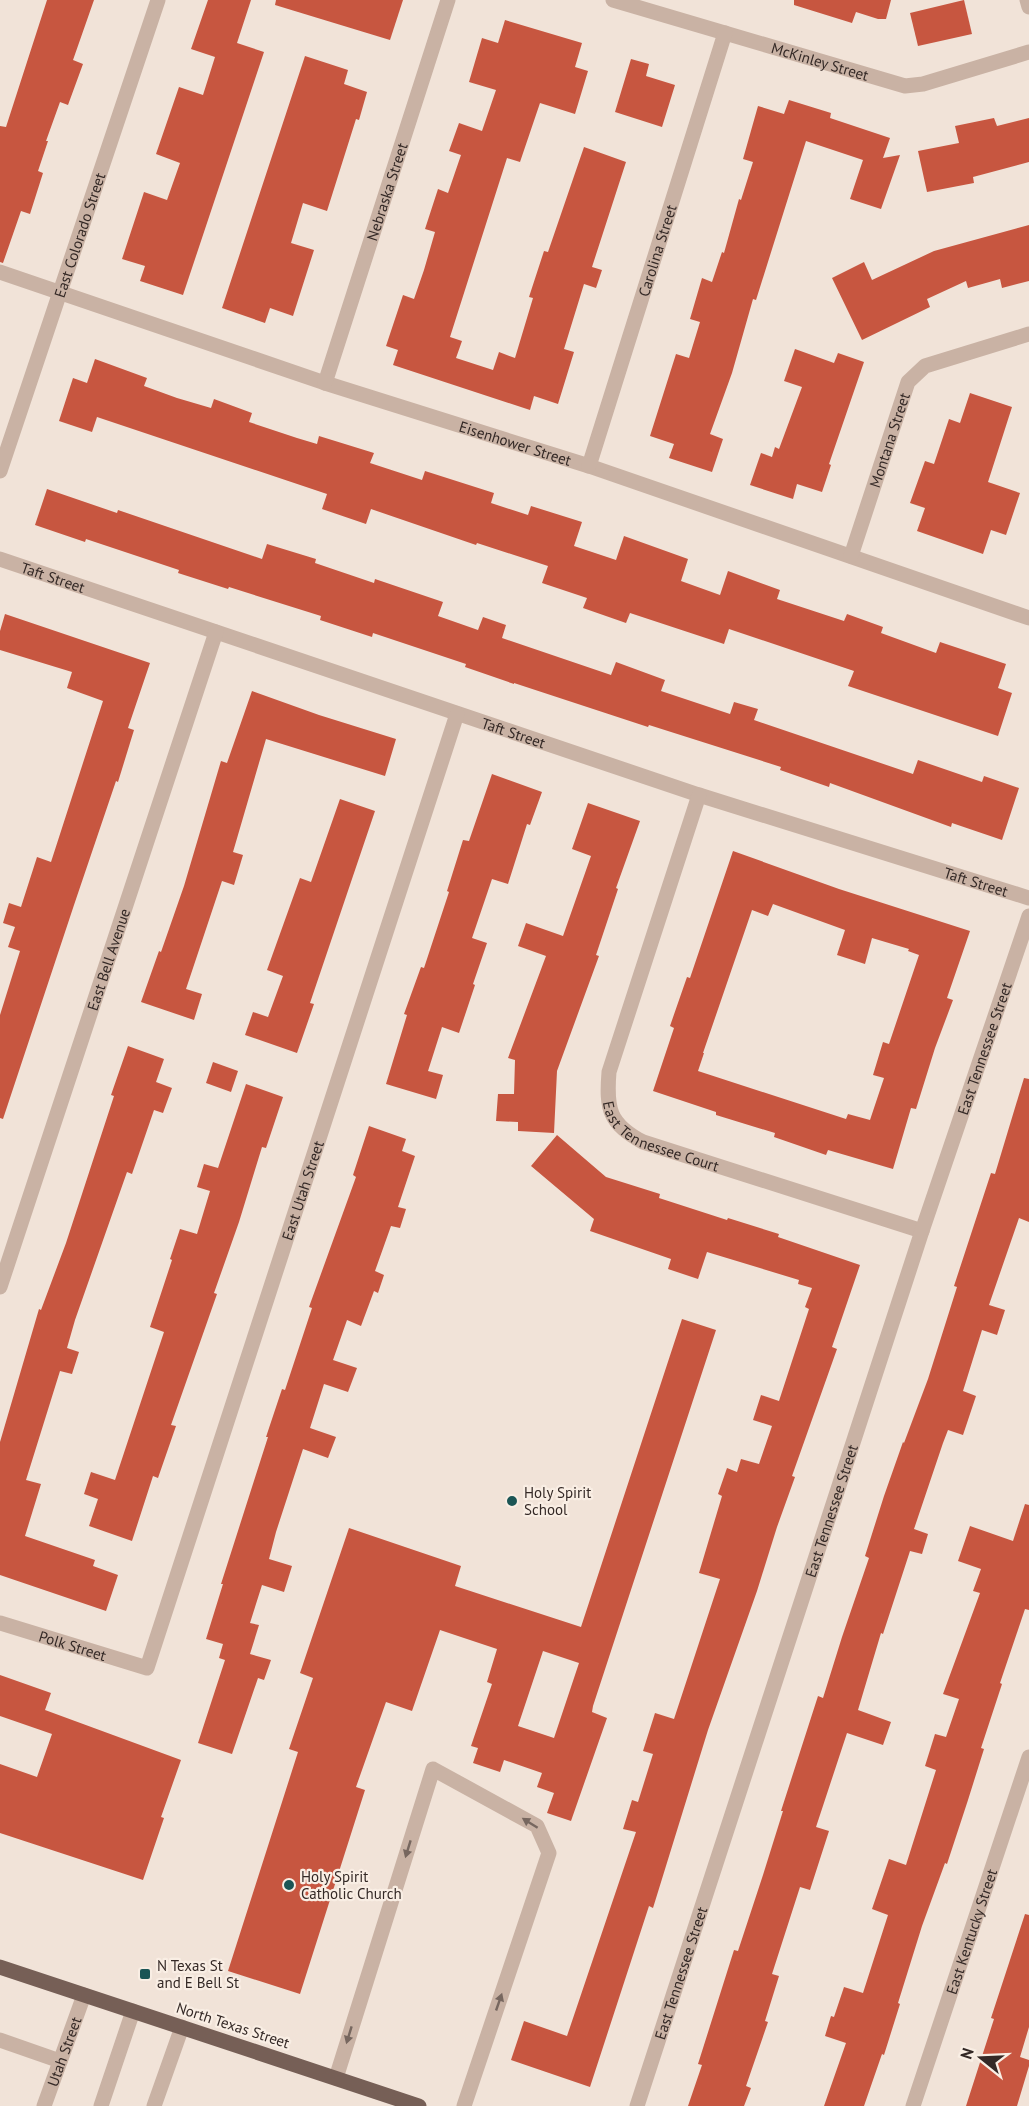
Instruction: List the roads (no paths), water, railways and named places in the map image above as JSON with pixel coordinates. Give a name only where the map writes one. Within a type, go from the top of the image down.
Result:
[{"type":"main road","name":"North Texas Street","points":[[0,1967],[419,2106]]},
{"type":"street","name":"East Colorado Street","points":[[0,471],[158,0]]},
{"type":"street","name":"Nebraska Street","points":[[326,383],[448,0]]},
{"type":"street","name":"McKinley Street","points":[[613,0],[905,86],[923,84],[1029,52]]},
{"type":"street","points":[[1027,0],[1029,8]]},
{"type":"street","name":"Carolina Street","points":[[589,466],[725,33]]},
{"type":"street","name":"Eisenhower Street","points":[[0,272],[326,383],[589,466],[1029,618]]},
{"type":"street","name":"Montana Street","points":[[851,556],[908,382],[925,366],[1029,333]]},
{"type":"street","name":"Taft Street","points":[[0,559],[699,795],[1029,898]]},
{"type":"street","name":"East Bell Avenue","points":[[0,1287],[216,632]]},
{"type":"street","name":"East Utah Street","points":[[147,1668],[457,714]]},
{"type":"street","name":"East Tennessee Court","points":[[699,795],[609,1072],[607,1097],[612,1116],[624,1132],[643,1142],[922,1231]]},
{"type":"street","name":"East Tennessee Street","points":[[637,2106],[922,1231],[1029,916]]},
{"type":"street","name":"Polk Street","points":[[0,1623],[147,1668]]},
{"type":"street","name":"East Kentucky Street","points":[[913,2106],[1029,1757]]},
{"type":"street","points":[[336,2078],[433,1769],[537,1826],[549,1853],[464,2106]]},
{"type":"street","name":"Utah Street","points":[[44,2106],[84,1995]]},
{"type":"street","points":[[101,2106],[133,2011]]},
{"type":"street","points":[[154,2106],[182,2027]]},
{"type":"street","points":[[0,2040],[60,2061]]},
{"type":"place","name":"Holy Spirit School","points":[[512,1501]]},
{"type":"place","name":"Holy Spirit Catholic Church","points":[[289,1885]]},
{"type":"place","name":"N Texas St and E Bell St","points":[[145,1974]]}]
